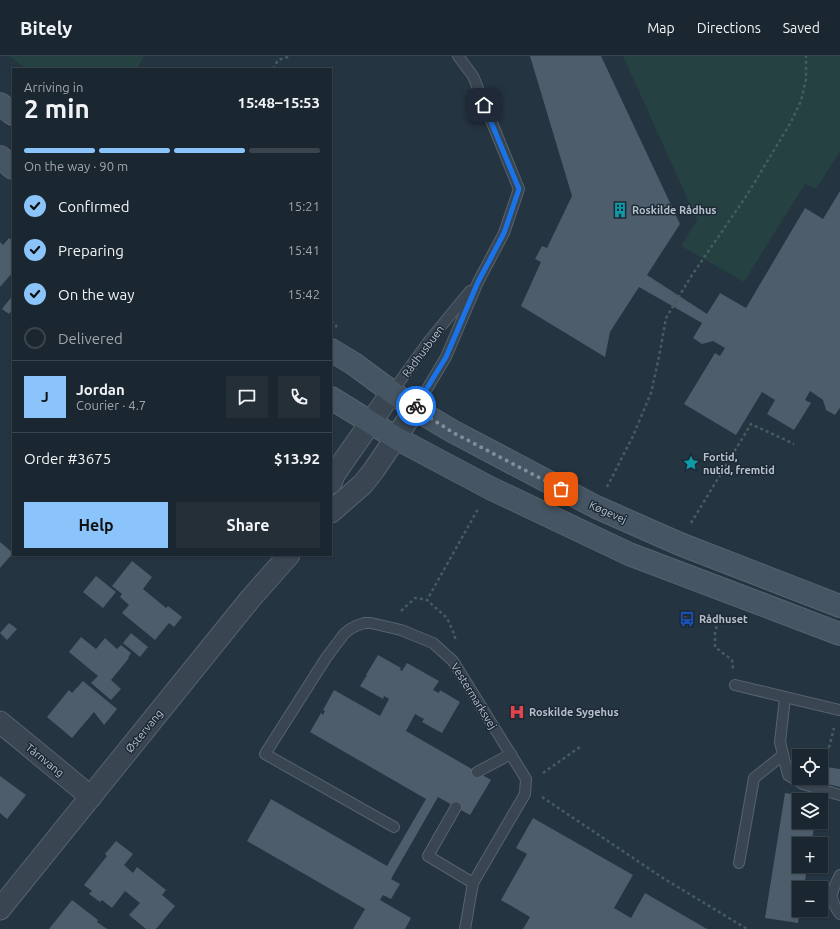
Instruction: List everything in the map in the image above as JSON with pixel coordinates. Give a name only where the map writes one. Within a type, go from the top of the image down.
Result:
[{"type":"street","points":[[0,104],[12,113]]},
{"type":"street","points":[[0,157],[12,167]]},
{"type":"street","name":"Køgevej","points":[[332,351],[354,364],[415,408],[452,432],[596,507],[680,544],[840,606]]},
{"type":"street","name":"Rådhusbuen","points":[[371,422],[392,392]]},
{"type":"street","points":[[332,399],[396,438],[490,488],[629,554],[840,634]]},
{"type":"street","name":"Rådhusbuen","points":[[396,438],[415,408]]},
{"type":"street","points":[[332,481],[338,468],[371,422]]},
{"type":"street","points":[[332,511],[363,484],[396,438]]},
{"type":"street","name":"Østervang","points":[[0,909],[251,598],[288,556]]},
{"type":"street","name":"Tårnvang","points":[[0,722],[91,797]]},
{"type":"lane","name":"Rådhusbuen","points":[[415,408],[446,357],[478,282],[504,233],[519,189],[473,76],[458,56]]},
{"type":"lane","name":"Rådhusbuen","points":[[392,392],[428,341],[478,282]]},
{"type":"lane","name":"Vestermarksvej","points":[[394,827],[265,754],[326,658],[344,634],[350,629],[364,623],[371,623],[401,630],[433,643],[453,661],[526,778]]},
{"type":"lane","points":[[735,685],[839,710]]},
{"type":"lane","points":[[785,698],[780,742],[788,775],[803,784],[840,795]]},
{"type":"lane","points":[[477,772],[511,754]]},
{"type":"lane","points":[[739,863],[754,778],[783,755]]},
{"type":"lane","points":[[465,929],[473,883],[525,794],[526,778]]},
{"type":"lane","points":[[456,807],[428,856],[473,883]]},
{"type":"lane","points":[[840,875],[831,892],[833,905],[840,914]]},
{"type":"path","points":[[274,68],[278,60],[290,56]]},
{"type":"path","points":[[596,507],[633,436],[651,393],[666,318],[690,278],[747,195],[791,122],[801,101],[806,79],[806,56]]},
{"type":"path","points":[[680,544],[692,521],[751,424],[794,444]]},
{"type":"path","points":[[427,600],[490,488]]},
{"type":"path","points":[[388,627],[397,615],[415,598],[427,600],[447,618],[455,636],[453,661]]},
{"type":"path","points":[[722,612],[715,631],[715,647],[732,660],[735,685]]},
{"type":"path","points":[[828,755],[839,710]]},
{"type":"path","points":[[526,778],[539,776],[580,747]]},
{"type":"path","points":[[525,794],[543,797],[663,878],[747,929]]},
{"type":"green space","points":[[9,56],[144,56],[138,68],[25,68]]},
{"type":"green space","points":[[623,56],[840,56],[840,151],[816,189],[805,184],[744,282],[681,246],[697,220]]},
{"type":"building","points":[[530,56],[601,56],[680,224],[647,275],[707,314],[720,293],[746,308],[805,208],[823,219],[840,191],[840,408],[835,415],[826,410],[823,400],[810,391],[805,400],[811,403],[794,430],[767,414],[775,400],[762,392],[736,435],[684,404],[715,353],[720,356],[725,348],[713,341],[702,344],[693,338],[702,323],[639,287],[610,332],[605,357],[521,306],[541,262],[535,259],[542,246],[547,248],[572,196]]},
{"type":"building","points":[[9,238],[12,240],[12,273],[0,287],[0,242],[3,245]]},
{"type":"building","points":[[12,296],[12,310],[9,314],[2,309]]},
{"type":"building","points":[[0,542],[12,552],[12,554],[0,568]]},
{"type":"building","points":[[132,561],[152,577],[143,589],[166,608],[168,606],[182,617],[174,627],[169,623],[155,640],[122,613],[129,605],[120,597],[122,594],[112,586]]},
{"type":"building","points":[[96,576],[116,592],[103,608],[83,592]]},
{"type":"building","points":[[683,615],[694,621],[692,626],[680,621]]},
{"type":"building","points":[[9,623],[17,629],[7,640],[0,633]]},
{"type":"building","points":[[131,633],[148,647],[140,657],[123,643]]},
{"type":"building","points":[[81,637],[96,649],[105,638],[117,649],[121,645],[131,653],[129,658],[111,680],[121,689],[111,700],[91,683],[98,676],[69,652]]},
{"type":"building","points":[[378,655],[401,668],[400,670],[402,671],[407,663],[439,681],[433,690],[439,693],[440,690],[460,702],[442,733],[422,722],[424,719],[415,714],[406,731],[491,780],[470,815],[438,797],[391,879],[400,884],[391,899],[383,895],[380,900],[411,918],[405,929],[353,929],[365,909],[247,841],[271,799],[387,866],[426,799],[310,732],[321,713],[323,715],[325,711],[323,710],[334,690],[380,716],[389,699],[384,696],[383,699],[360,686]]},
{"type":"building","points":[[83,681],[117,709],[104,725],[94,712],[72,738],[47,717],[69,690],[72,693]]},
{"type":"building","points":[[828,767],[840,769],[840,787],[828,784]]},
{"type":"building","points":[[0,776],[26,795],[7,819],[0,813]]},
{"type":"building","points":[[785,793],[792,794],[792,829],[814,829],[812,837],[792,837],[792,873],[806,873],[805,881],[792,881],[792,917],[799,917],[798,923],[765,918]]},
{"type":"building","points":[[533,818],[633,875],[614,908],[631,918],[645,893],[707,929],[523,929],[530,917],[501,900],[527,854],[516,848]]},
{"type":"building","points":[[116,841],[133,854],[124,865],[133,873],[137,867],[166,890],[162,895],[175,906],[156,929],[146,929],[129,915],[140,903],[125,891],[112,908],[102,900],[100,902],[89,894],[92,891],[84,885],[107,856],[105,854]]},
{"type":"building","points":[[72,900],[98,920],[97,922],[107,929],[49,929]]},
{"type":"way so far","points":[[416,406],[415,408],[452,432],[561,489]]},
{"type":"place","name":"Roskilde Rådhus","points":[[620,210]]},
{"type":"place","name":"Fortid, nutid, fremtid","points":[[691,463]]},
{"type":"place","name":"Rådhuset","points":[[687,619]]},
{"type":"place","name":"Roskilde Sygehus","points":[[517,712]]},
{"type":"route","points":[[416,406],[446,357],[478,282],[504,233],[519,189],[484,105]]}]
